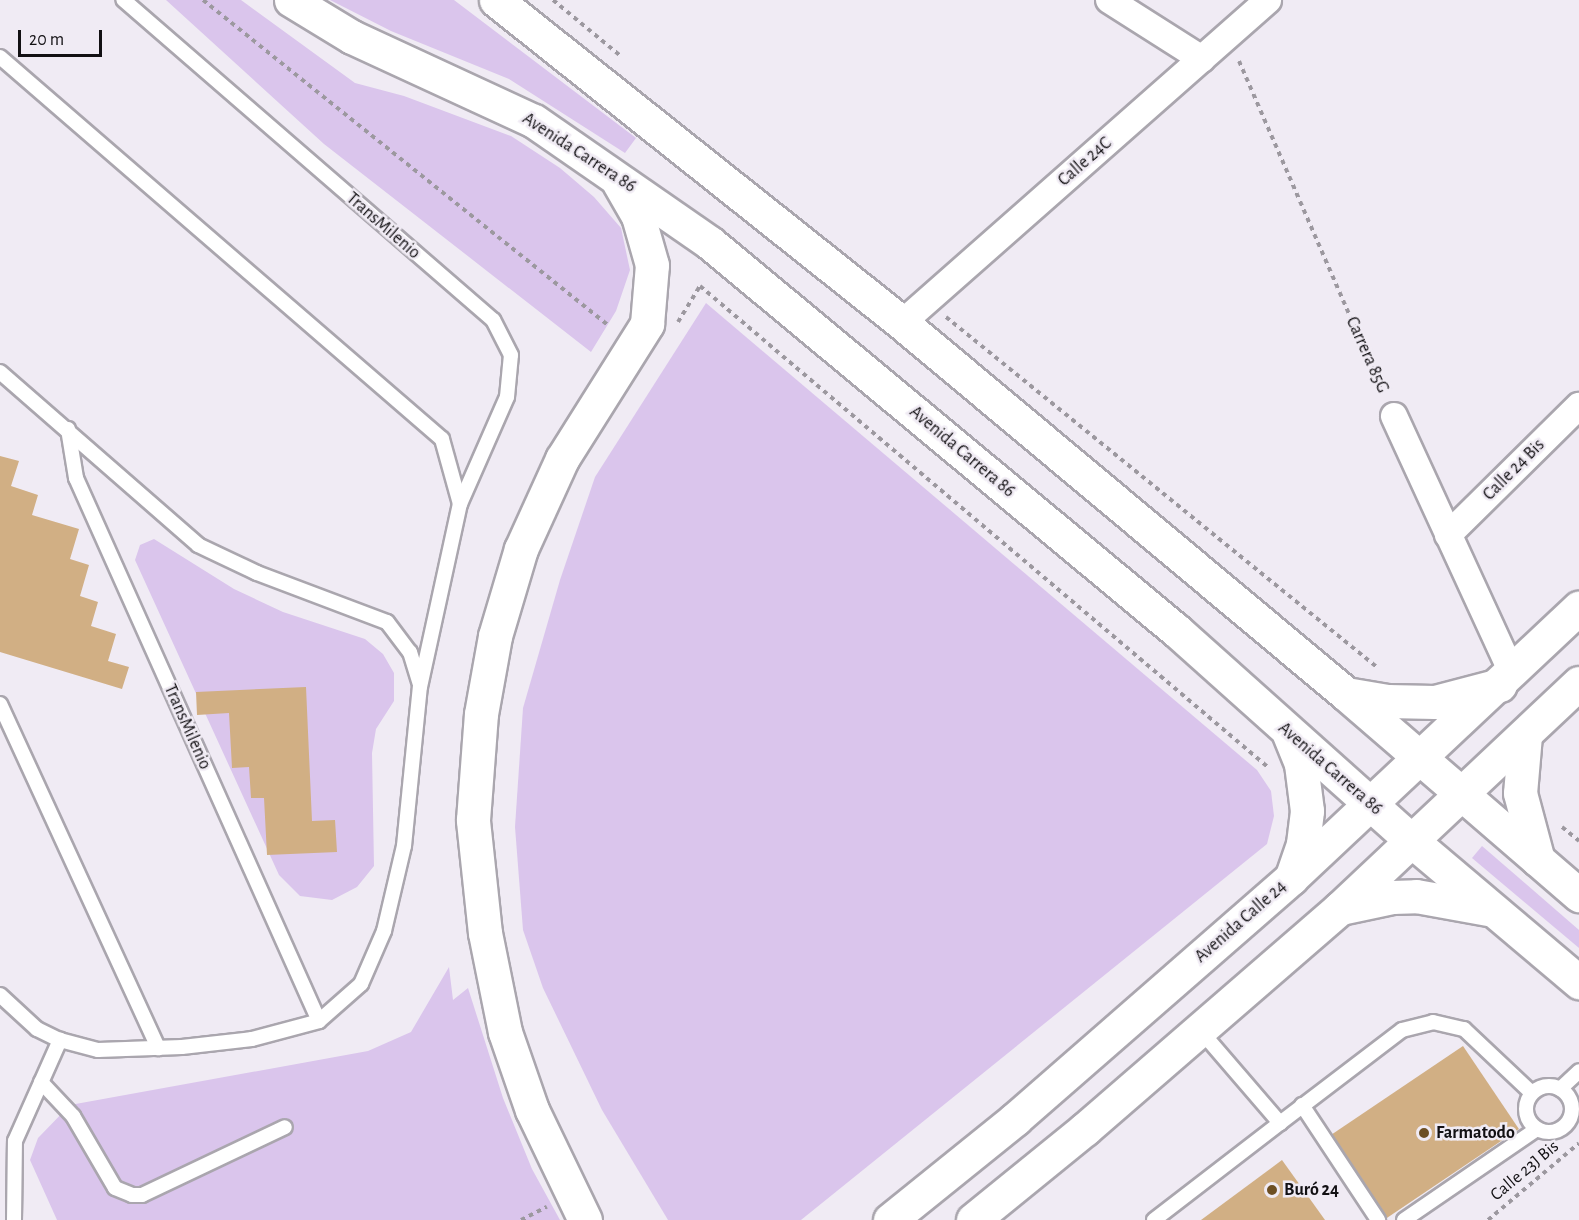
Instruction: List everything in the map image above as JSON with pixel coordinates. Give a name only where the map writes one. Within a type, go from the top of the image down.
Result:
[{"type":"main road","name":"Avenida Carrera 86","points":[[291,0],[352,37],[524,116],[613,174],[710,243],[1177,631],[1412,841],[1579,982]]},
{"type":"main road","points":[[496,0],[902,323],[1346,694],[1579,895]]},
{"type":"main road","points":[[585,1220],[570,1196],[532,1110],[505,1032],[485,933],[473,820],[481,714],[495,636],[521,549],[562,459],[647,324],[652,265],[649,248],[639,216],[613,174]]},
{"type":"main road","name":"Avenida Calle 24","points":[[890,1220],[1015,1119],[1291,878],[1506,679],[1579,608]]},
{"type":"main road","points":[[1346,694],[1387,701],[1435,702],[1506,679]]},
{"type":"main road","points":[[973,1220],[1200,1030],[1340,908],[1579,683]]},
{"type":"main road","points":[[1288,732],[1301,764],[1307,802],[1303,844],[1291,878]]},
{"type":"main road","points":[[1525,735],[1520,793],[1538,860]]},
{"type":"main road","points":[[1340,908],[1392,897],[1416,896],[1461,901],[1495,911]]},
{"type":"street","points":[[1109,0],[1202,59]]},
{"type":"street","name":"Calle 24C","points":[[902,323],[1268,0]]},
{"type":"street","name":"Calle 24 Bis","points":[[1448,535],[1579,406]]},
{"type":"street","name":"Carrera 85G","points":[[1394,416],[1448,535],[1506,679]]},
{"type":"lane","name":"TransMilenio","points":[[0,995],[37,1029],[60,1040],[98,1050],[158,1048],[252,1039],[319,1021],[361,984],[384,931],[404,846],[420,687],[460,504],[507,397],[511,355],[493,320],[123,0]]},
{"type":"lane","name":"TransMilenio","points":[[0,57],[442,439],[460,504]]},
{"type":"lane","name":"TransMilenio","points":[[0,372],[198,544],[257,573],[387,622],[410,652],[420,687]]},
{"type":"lane","name":"TransMilenio","points":[[68,429],[76,478],[319,1021]]},
{"type":"lane","points":[[0,704],[158,1048]]},
{"type":"lane","points":[[1154,1220],[1402,1029],[1433,1022],[1464,1029],[1532,1093]]},
{"type":"lane","points":[[1200,1030],[1280,1123]]},
{"type":"lane","points":[[14,1220],[15,1141],[60,1040]]},
{"type":"lane","points":[[1537,1129],[1526,1112],[1532,1093],[1540,1087],[1560,1089],[1579,1071]]},
{"type":"lane","points":[[41,1082],[73,1116],[115,1188],[132,1195],[142,1195],[285,1127]]},
{"type":"lane","points":[[1404,1220],[1537,1129],[1557,1131],[1571,1116],[1571,1106],[1560,1089]]},
{"type":"lane","points":[[1302,1106],[1378,1220]]},
{"type":"path","points":[[203,0],[616,332],[631,314],[671,334],[700,286],[1271,770]]},
{"type":"path","name":"Carrera 85G","points":[[1228,35],[1394,416]]},
{"type":"path","points":[[927,301],[1382,671]]},
{"type":"path","name":"Calle 23J Bis","points":[[1488,1220],[1579,1143]]},
{"type":"shaded area","points":[[166,0],[241,0],[355,83],[404,96],[511,136],[560,168],[594,197],[621,228],[630,270],[616,311],[591,352],[324,144]]},
{"type":"shaded area","points":[[330,0],[454,0],[636,138],[625,153],[509,79],[391,31]]},
{"type":"shaded area","points":[[706,303],[1257,770],[1271,791],[1274,816],[1267,844],[801,1220],[668,1220],[602,1110],[543,988],[523,930],[515,827],[523,708],[560,580],[595,477]]},
{"type":"shaded area","points":[[154,539],[234,589],[283,612],[365,639],[383,654],[394,673],[394,701],[376,729],[372,753],[374,866],[357,887],[332,900],[300,896],[279,875],[135,560],[140,545]]},
{"type":"shaded area","points":[[1482,846],[1579,930],[1579,948],[1472,858]]},
{"type":"shaded area","points":[[449,967],[453,1000],[468,988],[503,1098],[532,1169],[560,1220],[57,1220],[30,1160],[38,1138],[70,1105],[368,1051],[411,1032]]},
{"type":"building","points":[[0,456],[19,461],[11,486],[38,495],[32,515],[79,529],[70,559],[89,565],[80,596],[98,602],[91,626],[116,634],[108,661],[129,667],[122,689],[0,652]]},
{"type":"building","points":[[306,687],[312,821],[335,820],[337,852],[267,855],[264,798],[251,798],[249,767],[232,768],[229,713],[197,715],[196,692]]},
{"type":"building","name":"Farmatodo","points":[[1463,1046],[1519,1129],[1385,1219],[1329,1137]]},
{"type":"building","name":"Buró 24","points":[[1282,1160],[1325,1220],[1201,1220]]},
{"type":"place","name":"Farmatodo","points":[[1424,1133]]},
{"type":"place","name":"Buró 24","points":[[1272,1190]]}]
